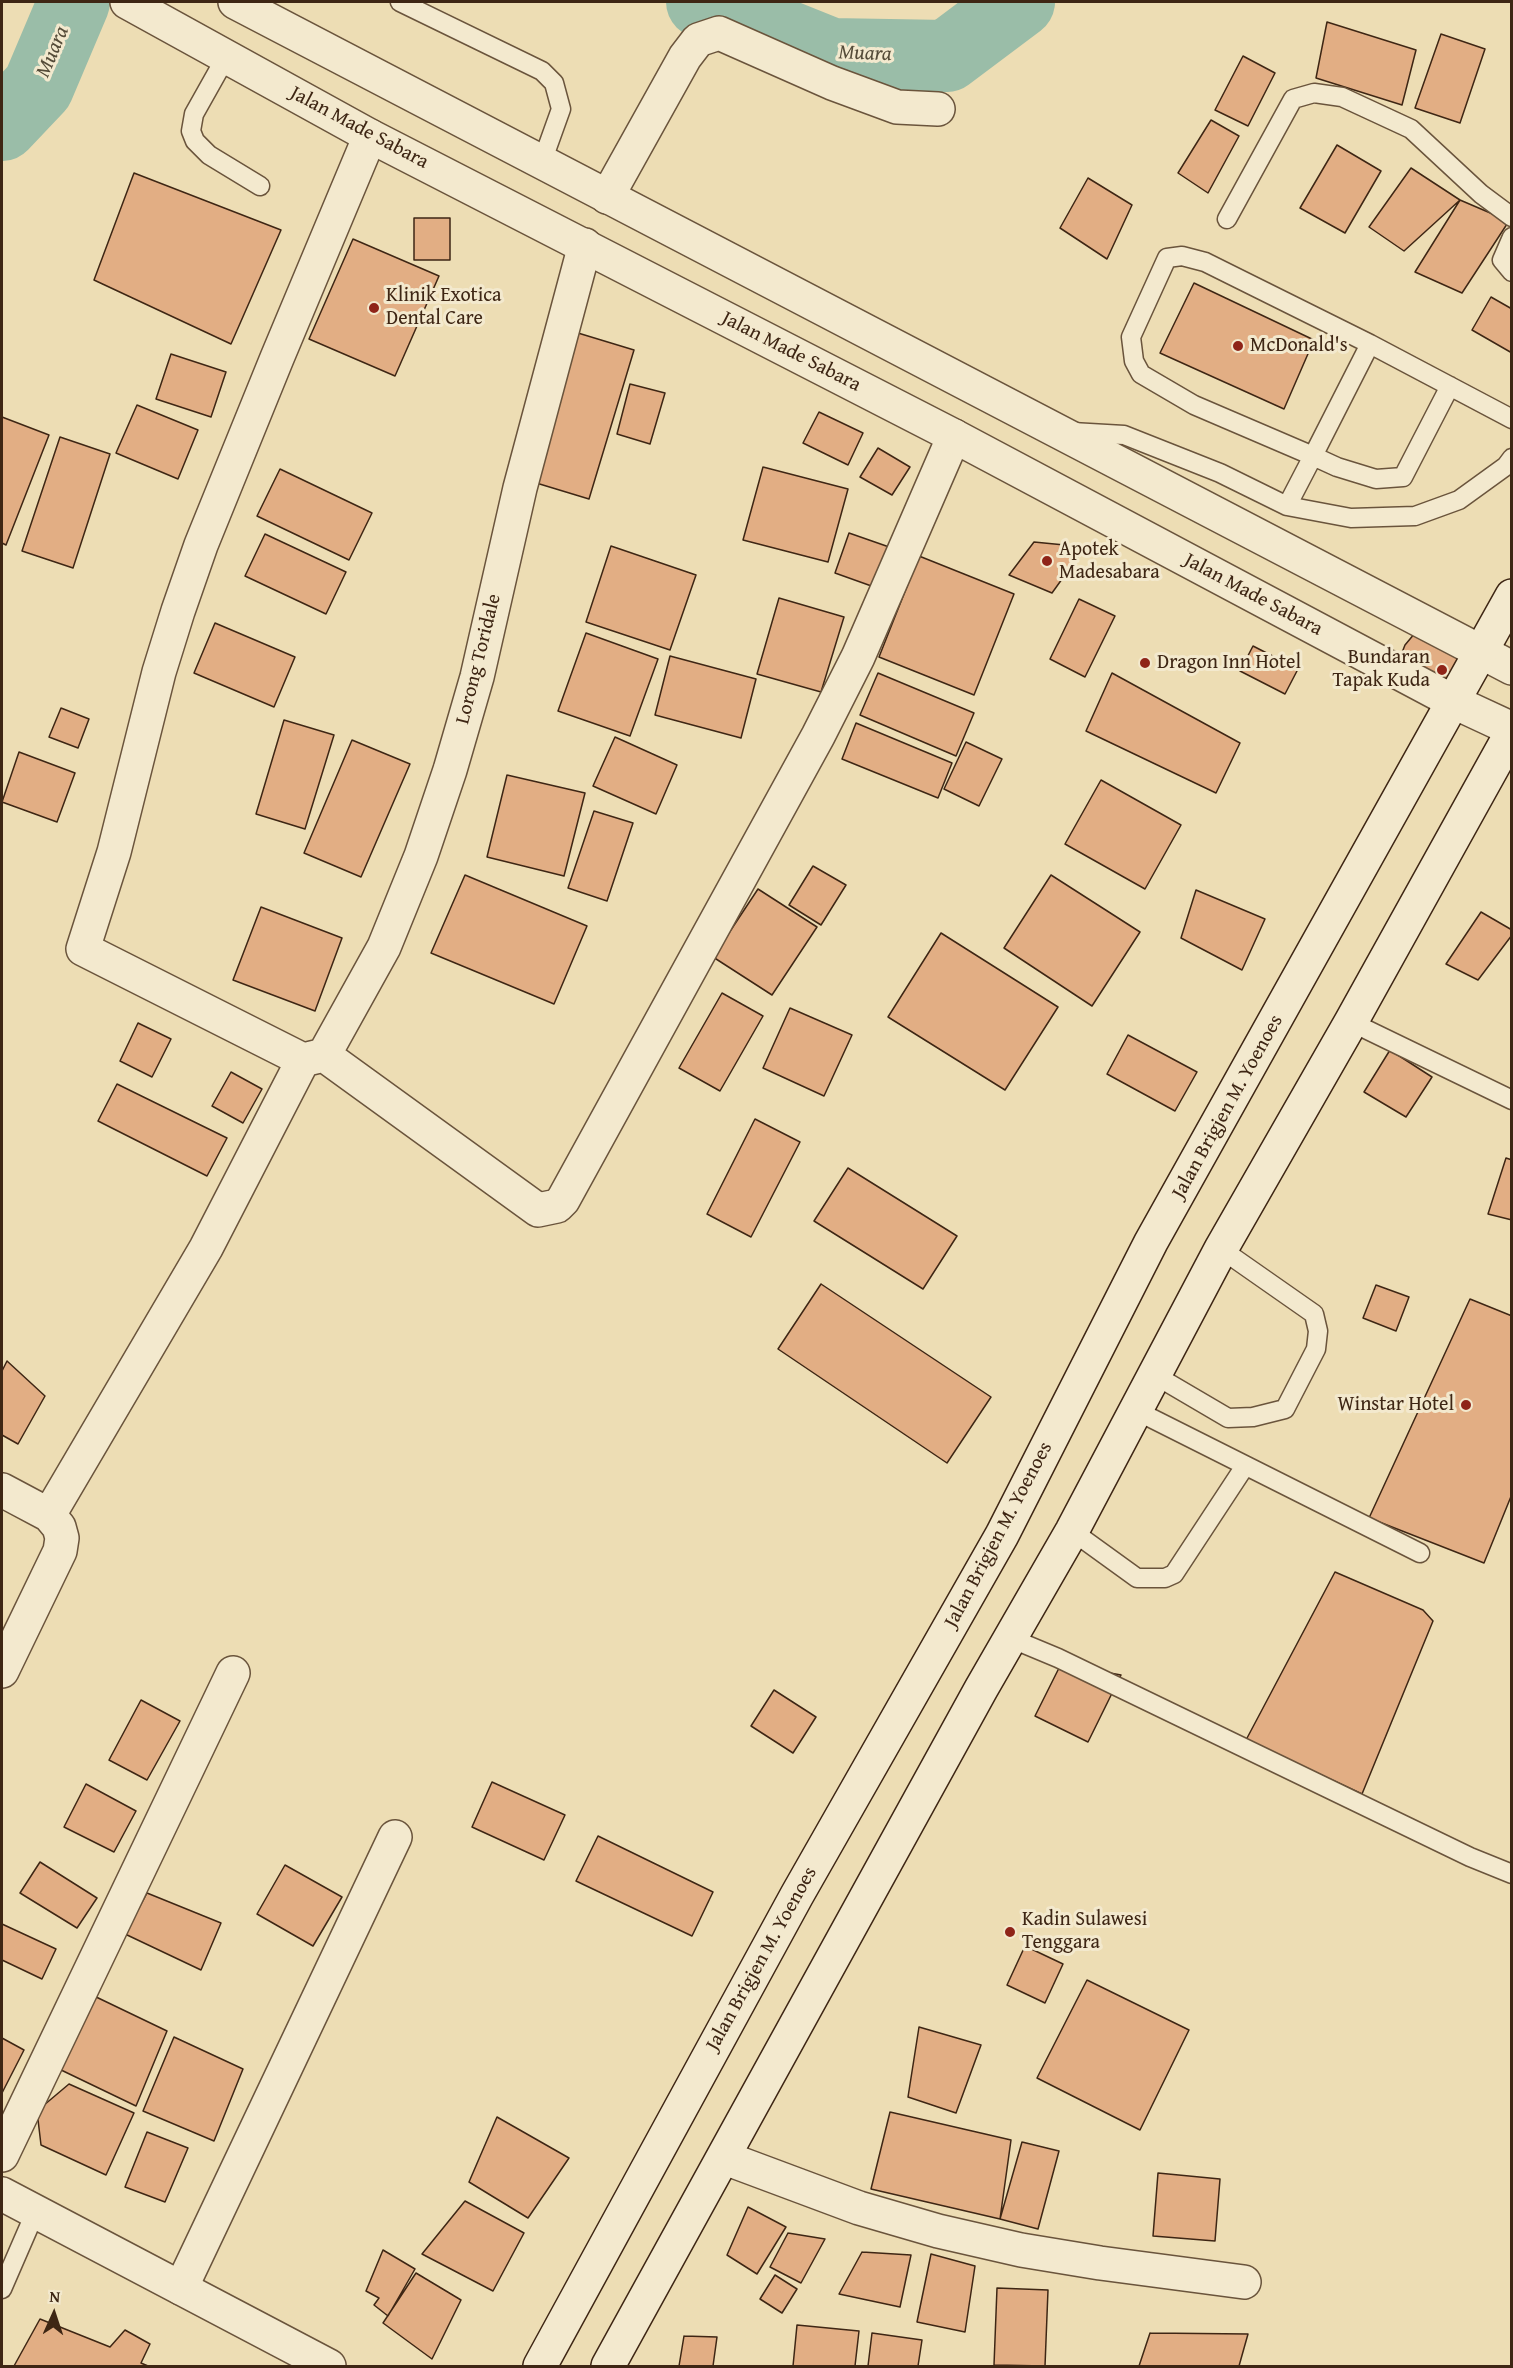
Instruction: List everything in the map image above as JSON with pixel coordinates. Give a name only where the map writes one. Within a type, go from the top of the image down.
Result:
[{"type":"street","name":"Jalan Made Sabara","points":[[127,2],[370,136],[954,436],[1512,731]]},
{"type":"street","points":[[235,2],[1512,668]]},
{"type":"street","points":[[606,197],[685,57],[698,40],[719,33],[832,83],[886,103],[938,109]]},
{"type":"street","points":[[370,136],[277,358],[194,567],[159,672],[114,852],[83,949],[314,1057],[527,1204],[543,1210],[557,1206],[563,1200],[818,736],[858,657],[954,436]]},
{"type":"street","name":"Lorong Toridale","points":[[50,1515],[206,1248],[314,1057],[384,947],[421,856],[450,770],[477,677],[520,488],[585,245]]},
{"type":"street","name":"Jalan Brigjen M. Yoenoes","points":[[540,2367],[796,1895],[1002,1535],[1151,1242],[1512,596]]},
{"type":"street","points":[[608,2367],[1010,1638],[1072,1531],[1221,1249],[1351,1022],[1512,731]]},
{"type":"street","points":[[2,1490],[50,1515],[59,1527],[60,1551],[2,1671]]},
{"type":"street","points":[[2,2155],[233,1673]]},
{"type":"street","points":[[181,2288],[395,1837]]},
{"type":"street","points":[[725,2158],[860,2208],[938,2231],[1021,2250],[1100,2264],[1244,2282]]},
{"type":"street","points":[[2,2194],[329,2367]]},
{"type":"lane","points":[[400,2],[542,72],[554,83],[561,109],[542,162]]},
{"type":"lane","points":[[226,57],[194,114],[191,131],[195,141],[209,155],[260,186]]},
{"type":"lane","points":[[1227,219],[1293,99],[1314,93],[1342,97],[1412,129],[1481,194],[1512,217]]},
{"type":"lane","points":[[1512,237],[1502,260],[1512,272]]},
{"type":"lane","points":[[1449,386],[1403,477],[1376,479],[1337,467],[1194,405],[1141,374],[1134,361],[1131,337],[1167,258],[1182,256],[1205,262],[1370,344],[1512,419]]},
{"type":"lane","points":[[1287,506],[1370,344]]},
{"type":"lane","points":[[1058,431],[1124,435],[1220,473],[1287,506],[1351,518],[1415,516],[1459,500],[1506,466],[1512,458]]},
{"type":"lane","points":[[1351,1022],[1512,1100]]},
{"type":"lane","points":[[1153,1374],[1227,1418],[1253,1417],[1285,1409],[1316,1349],[1318,1331],[1314,1314],[1221,1249]]},
{"type":"lane","points":[[1137,1411],[1420,1553]]},
{"type":"lane","points":[[1072,1531],[1137,1578],[1165,1578],[1174,1574],[1245,1466]]},
{"type":"lane","points":[[1010,1638],[1058,1658],[1470,1857],[1512,1874]]},
{"type":"lane","points":[[2,2289],[35,2213]]},
{"type":"building","points":[[1327,22],[1416,50],[1402,105],[1316,78]]},
{"type":"building","points":[[1441,34],[1485,49],[1460,123],[1415,108]]},
{"type":"building","points":[[1243,56],[1275,73],[1248,126],[1215,110]]},
{"type":"building","points":[[1211,120],[1239,136],[1208,193],[1178,173]]},
{"type":"building","points":[[1337,145],[1381,171],[1345,233],[1300,208]]},
{"type":"building","points":[[1411,168],[1460,200],[1404,251],[1369,227]]},
{"type":"building","points":[[134,173],[281,230],[231,344],[94,280]]},
{"type":"building","points":[[1088,178],[1132,205],[1107,259],[1060,228]]},
{"type":"building","points":[[1460,200],[1509,221],[1462,293],[1415,272]]},
{"type":"building","points":[[414,218],[450,218],[450,260],[414,260]]},
{"type":"building","name":"Klinik Exotica Dental Care","points":[[353,239],[439,276],[395,376],[309,339]]},
{"type":"building","name":"McDonald's","points":[[1194,283],[1314,340],[1284,409],[1160,353]]},
{"type":"building","points":[[1491,297],[1512,309],[1512,353],[1472,330]]},
{"type":"building","points":[[578,333],[634,350],[589,499],[533,482]]},
{"type":"building","points":[[171,354],[226,372],[211,417],[156,399]]},
{"type":"building","points":[[630,384],[665,393],[650,444],[617,434]]},
{"type":"building","points":[[137,405],[198,430],[178,479],[116,453]]},
{"type":"building","points":[[819,412],[863,433],[848,465],[803,443]]},
{"type":"building","points":[[2,417],[49,435],[6,545],[2,543]]},
{"type":"building","points":[[60,437],[110,454],[73,568],[22,551]]},
{"type":"building","points":[[878,448],[910,467],[892,495],[860,477]]},
{"type":"building","points":[[763,467],[848,489],[828,562],[743,540]]},
{"type":"building","points":[[280,469],[372,513],[349,560],[257,516]]},
{"type":"building","points":[[849,533],[892,548],[877,588],[835,573]]},
{"type":"building","points":[[265,534],[346,572],[326,614],[245,576]]},
{"type":"building","name":"Apotek Madesabara","points":[[1034,542],[1085,547],[1052,593],[1009,575]]},
{"type":"building","points":[[611,546],[696,575],[670,650],[586,622]]},
{"type":"building","points":[[919,556],[1014,594],[974,695],[879,657]]},
{"type":"building","points":[[779,598],[844,617],[821,692],[757,674]]},
{"type":"building","points":[[1079,599],[1115,616],[1085,677],[1050,659]]},
{"type":"building","points":[[215,623],[295,657],[274,707],[194,673]]},
{"type":"building","name":"Bundaran Tapak Kuda","points":[[1445,623],[1475,694],[1431,708],[1417,701],[1406,690],[1399,660],[1405,645],[1415,633]]},
{"type":"building","points":[[586,633],[658,659],[630,736],[558,711]]},
{"type":"building","points":[[1253,646],[1298,669],[1285,694],[1240,671]]},
{"type":"building","points":[[670,656],[756,679],[741,738],[655,715]]},
{"type":"building","points":[[878,673],[974,713],[956,756],[860,715]]},
{"type":"building","points":[[1112,673],[1240,743],[1216,793],[1086,731]]},
{"type":"building","points":[[61,708],[89,719],[78,748],[49,737]]},
{"type":"building","points":[[284,720],[334,735],[305,829],[256,814]]},
{"type":"building","points":[[856,723],[952,763],[938,798],[842,759]]},
{"type":"building","points":[[615,737],[677,765],[656,814],[593,786]]},
{"type":"building","points":[[352,740],[410,764],[361,877],[304,853]]},
{"type":"building","points":[[966,742],[1002,759],[979,806],[944,789]]},
{"type":"building","points":[[19,752],[75,773],[57,822],[2,802]]},
{"type":"building","points":[[507,775],[585,793],[564,876],[487,857]]},
{"type":"building","points":[[1101,780],[1181,825],[1145,889],[1065,844]]},
{"type":"building","points":[[594,811],[633,823],[607,901],[568,888]]},
{"type":"building","points":[[813,866],[846,885],[821,925],[789,905]]},
{"type":"building","points":[[465,875],[587,926],[554,1004],[431,953]]},
{"type":"building","points":[[1051,875],[1140,932],[1092,1006],[1004,948]]},
{"type":"building","points":[[758,889],[817,927],[772,995],[713,957]]},
{"type":"building","points":[[1196,890],[1265,919],[1242,970],[1181,938]]},
{"type":"building","points":[[261,907],[342,938],[315,1011],[233,980]]},
{"type":"building","points":[[1481,912],[1512,930],[1512,935],[1478,980],[1446,964]]},
{"type":"building","points":[[941,933],[1058,1007],[1005,1090],[888,1017]]},
{"type":"building","points":[[722,993],[763,1016],[720,1091],[679,1068]]},
{"type":"building","points":[[790,1008],[852,1035],[824,1096],[763,1068]]},
{"type":"building","points":[[138,1023],[171,1039],[152,1077],[120,1061]]},
{"type":"building","points":[[1128,1035],[1197,1072],[1175,1111],[1107,1074]]},
{"type":"building","points":[[1390,1050],[1432,1077],[1406,1117],[1364,1092]]},
{"type":"building","points":[[231,1072],[262,1089],[243,1123],[212,1106]]},
{"type":"building","points":[[117,1084],[227,1138],[207,1176],[98,1121]]},
{"type":"building","points":[[755,1119],[800,1142],[751,1237],[707,1214]]},
{"type":"building","points":[[1506,1158],[1512,1160],[1512,1220],[1488,1214]]},
{"type":"building","points":[[848,1168],[957,1236],[923,1289],[814,1221]]},
{"type":"building","points":[[821,1284],[991,1397],[947,1463],[778,1349]]},
{"type":"building","points":[[1376,1285],[1409,1297],[1396,1331],[1363,1318]]},
{"type":"building","name":"Winstar Hotel","points":[[1470,1299],[1512,1316],[1512,1494],[1484,1563],[1369,1518]]},
{"type":"building","points":[[7,1361],[45,1396],[18,1444],[2,1435],[2,1371]]},
{"type":"building","points":[[1335,1572],[1423,1610],[1433,1621],[1362,1794],[1246,1740]]},
{"type":"building","points":[[1061,1664],[1121,1675],[1088,1742],[1035,1716]]},
{"type":"building","points":[[774,1690],[816,1717],[793,1753],[751,1726]]},
{"type":"building","points":[[141,1700],[180,1721],[147,1780],[109,1760]]},
{"type":"building","points":[[492,1782],[565,1815],[544,1860],[472,1827]]},
{"type":"building","points":[[86,1784],[136,1811],[114,1852],[64,1827]]},
{"type":"building","points":[[598,1836],[713,1892],[692,1936],[576,1881]]},
{"type":"building","points":[[40,1862],[97,1898],[77,1928],[20,1893]]},
{"type":"building","points":[[285,1865],[342,1897],[313,1946],[257,1914]]},
{"type":"building","points":[[147,1893],[221,1923],[201,1970],[125,1934]]},
{"type":"building","points":[[2,1924],[56,1949],[42,1979],[2,1960]]},
{"type":"building","points":[[1025,1946],[1063,1964],[1045,2003],[1007,1985]]},
{"type":"building","points":[[1087,1980],[1189,2030],[1140,2130],[1037,2078]]},
{"type":"building","points":[[92,1995],[167,2031],[136,2106],[59,2069]]},
{"type":"building","points":[[919,2027],[981,2045],[956,2113],[908,2097]]},
{"type":"building","points":[[174,2037],[243,2069],[214,2141],[143,2111]]},
{"type":"building","points":[[2,2038],[24,2050],[2,2093]]},
{"type":"building","points":[[69,2084],[134,2113],[106,2175],[41,2145],[37,2111]]},
{"type":"building","points":[[890,2112],[1011,2140],[1000,2219],[871,2189]]},
{"type":"building","points":[[497,2117],[569,2158],[528,2218],[469,2182]]},
{"type":"building","points":[[147,2132],[188,2148],[165,2202],[125,2187]]},
{"type":"building","points":[[1022,2142],[1059,2151],[1038,2229],[1000,2219]]},
{"type":"building","points":[[1158,2173],[1220,2179],[1215,2241],[1153,2236]]},
{"type":"building","points":[[465,2201],[524,2233],[493,2291],[422,2254]]},
{"type":"building","points":[[748,2207],[786,2227],[757,2274],[727,2255]]},
{"type":"building","points":[[788,2233],[825,2239],[801,2283],[770,2267]]},
{"type":"building","points":[[383,2250],[415,2269],[388,2316],[374,2305],[379,2298],[366,2291]]},
{"type":"building","points":[[862,2252],[911,2255],[900,2307],[839,2294]]},
{"type":"building","points":[[931,2254],[975,2266],[965,2332],[917,2322]]},
{"type":"building","points":[[416,2273],[461,2300],[432,2359],[383,2323]]},
{"type":"building","points":[[775,2275],[797,2289],[782,2313],[760,2299]]},
{"type":"building","points":[[997,2288],[1048,2290],[1045,2366],[994,2365]]},
{"type":"building","points":[[40,2319],[110,2347],[125,2330],[150,2344],[141,2363],[148,2366],[14,2366]]},
{"type":"building","points":[[797,2325],[859,2331],[855,2366],[793,2366]]},
{"type":"building","points":[[872,2333],[922,2340],[918,2366],[868,2366]]},
{"type":"building","points":[[1150,2333],[1248,2334],[1239,2366],[1139,2366]]},
{"type":"building","points":[[684,2336],[717,2337],[713,2366],[679,2366]]},
{"type":"waterway","name":"Muara","points":[[2,125],[38,87],[74,2]]},
{"type":"waterway","name":"Muara","points":[[702,2],[831,54],[947,56],[1019,2]]},
{"type":"place","name":"Klinik Exotica Dental Care","points":[[374,308]]},
{"type":"place","name":"McDonald's","points":[[1238,346]]},
{"type":"place","name":"Apotek Madesabara","points":[[1047,561]]},
{"type":"place","name":"Dragon Inn Hotel","points":[[1145,663]]},
{"type":"place","name":"Bundaran Tapak Kuda","points":[[1442,670]]},
{"type":"place","name":"Winstar Hotel","points":[[1466,1405]]},
{"type":"place","name":"Kadin Sulawesi Tenggara","points":[[1010,1932]]}]
